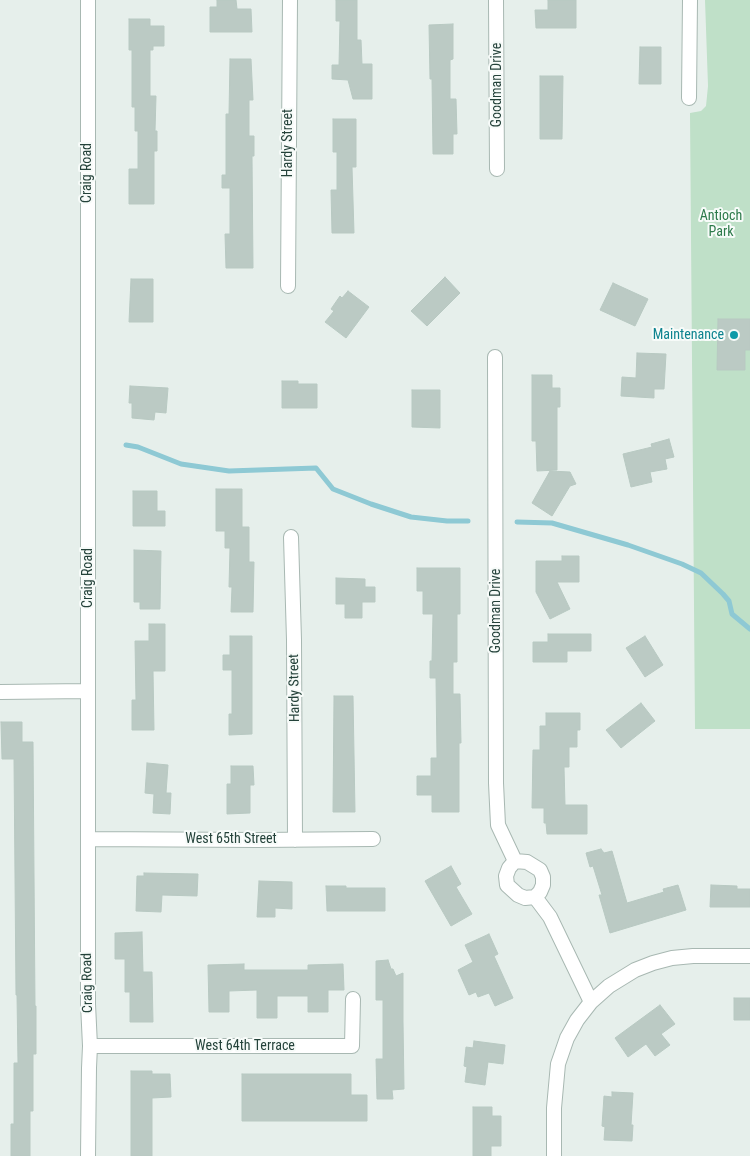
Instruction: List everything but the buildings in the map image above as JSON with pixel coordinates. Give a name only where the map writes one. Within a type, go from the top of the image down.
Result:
[{"type":"street","name":"Craig Road","points":[[88,0],[87,691],[88,1004],[90,1046],[88,1068],[88,1156]]},
{"type":"street","name":"Hardy Street","points":[[288,286],[290,0]]},
{"type":"street","name":"Goodman Drive","points":[[496,0],[497,169]]},
{"type":"street","points":[[689,98],[690,0]]},
{"type":"street","name":"Goodman Drive","points":[[495,357],[498,825],[515,861]]},
{"type":"street","name":"Hardy Street","points":[[291,537],[294,640],[295,840]]},
{"type":"street","points":[[0,692],[87,691]]},
{"type":"street","name":"West 65th Street","points":[[88,839],[374,839]]},
{"type":"street","points":[[515,861],[526,862],[540,870],[544,877],[544,885],[535,897],[525,898],[518,896],[507,885],[506,876],[508,868],[515,861]]},
{"type":"street","points":[[535,897],[550,917],[591,1002]]},
{"type":"street","points":[[554,1156],[554,1108],[558,1064],[567,1038],[577,1020],[591,1002],[609,986],[635,970],[653,963],[672,958],[693,956],[750,956]]},
{"type":"street","name":"West 64th Terrace","points":[[90,1046],[352,1046],[352,999]]},
{"type":"green space","name":"Antioch Park","points":[[705,0],[750,0],[750,729],[695,729],[690,113],[701,111],[706,106],[708,86]]},
{"type":"waterway","points":[[126,445],[138,447],[181,464],[229,471],[316,468],[333,489],[371,504],[411,517],[468,521]]},
{"type":"waterway","points":[[517,522],[552,523],[628,545],[682,564],[701,573],[723,594],[729,601],[732,614],[750,629]]},
{"type":"place","name":"Maintenance","points":[[734,335]]}]
